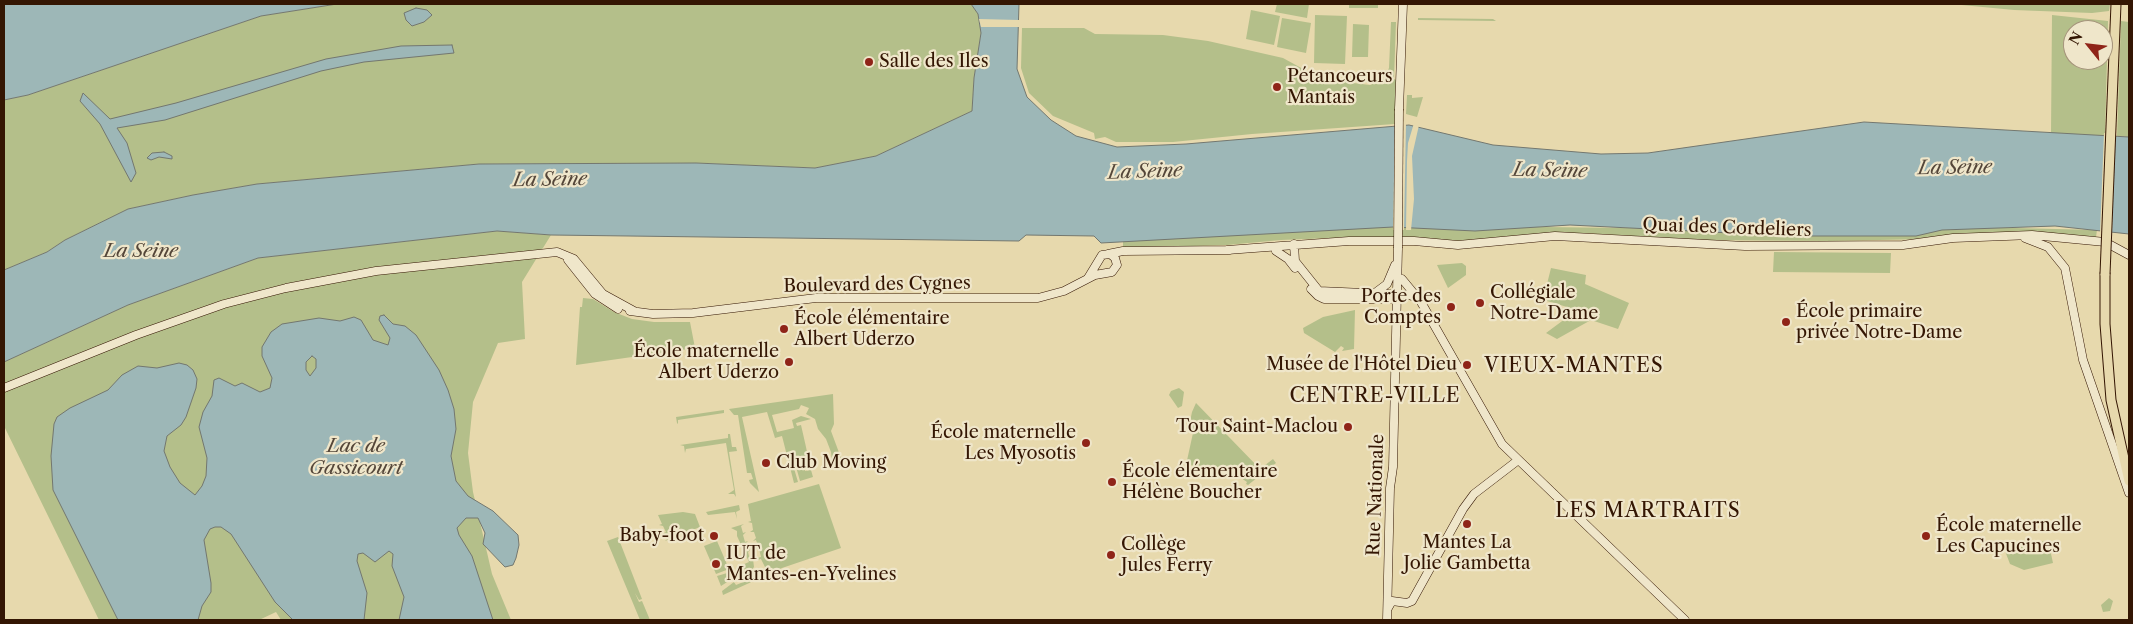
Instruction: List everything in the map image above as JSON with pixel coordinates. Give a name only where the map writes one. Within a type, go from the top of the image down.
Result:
[{"type":"main road","points":[[1399,296],[1397,254],[1403,4]]},
{"type":"main road","points":[[2116,4],[2105,274],[2105,324],[2110,388],[2116,426],[2129,481]]},
{"type":"main road","name":"Quai des Cordeliers","points":[[1227,250],[1336,242],[1414,241],[1450,246],[1556,236],[1727,246],[1817,246],[1904,245],[1953,238],[2032,235],[2097,240],[2116,246],[2129,255]]},
{"type":"main road","points":[[2013,236],[2034,240],[2048,247],[2065,268],[2070,282],[2074,324],[2086,368],[2129,493]]},
{"type":"main road","points":[[1291,246],[1297,264],[1319,291],[1399,296]]},
{"type":"main road","points":[[1289,260],[1291,246]]},
{"type":"main road","name":"Quai des Cordeliers","points":[[1227,250],[1276,251],[1291,246]]},
{"type":"main road","points":[[1131,252],[1122,256],[1113,272],[1104,273],[1098,265],[1100,258],[1108,254],[1131,252],[1227,250]]},
{"type":"main road","points":[[1276,251],[1289,260],[1316,294],[1324,299],[1412,296],[1419,300]]},
{"type":"main road","name":"Boulevard des Cygnes","points":[[4,388],[136,335],[224,304],[286,288],[339,277],[546,252],[557,252],[570,256],[603,294],[634,311],[653,314],[693,314],[816,298],[1038,298],[1064,292],[1088,278],[1104,273]]},
{"type":"main road","points":[[1108,254],[1114,256],[1117,263]]},
{"type":"main road","points":[[1397,254],[1402,279],[1399,296]]},
{"type":"main road","points":[[1374,293],[1387,284],[1397,254]]},
{"type":"main road","name":"Boulevard des Cygnes","points":[[1088,278],[1098,265]]},
{"type":"main road","points":[[1402,279],[1419,300],[1502,444],[1533,477],[1563,502],[1685,620]]},
{"type":"main road","name":"Rue Nationale","points":[[1387,620],[1399,296]]},
{"type":"main road","points":[[2110,388],[2129,468]]},
{"type":"main road","points":[[1387,594],[1392,601],[1407,603],[1412,601],[1463,509],[1474,494],[1517,461]]},
{"type":"main road","points":[[1387,610],[1392,601]]},
{"type":"green space","points":[[337,4],[971,4],[978,14],[981,33],[974,78],[972,111],[876,156],[815,168],[696,163],[479,164],[257,184],[128,209],[65,240],[47,252],[4,270],[4,100],[28,95],[261,16]]},
{"type":"green space","points":[[1277,4],[1309,4],[1307,18],[1275,12]]},
{"type":"green space","points":[[1349,4],[1378,4],[1378,8],[1349,8]]},
{"type":"green space","points":[[1951,4],[2110,4],[2109,11],[2092,13],[2014,10]]},
{"type":"green space","points":[[1251,10],[1280,16],[1274,45],[1246,39]]},
{"type":"green space","points":[[1315,15],[1347,16],[1345,64],[1314,63]]},
{"type":"green space","points":[[2052,15],[2099,20],[2063,20],[2063,70],[2107,70],[2105,136],[2051,133]]},
{"type":"green space","points":[[1282,18],[1311,23],[1306,53],[1277,47]]},
{"type":"green space","points":[[1418,18],[1493,19],[1496,21],[1418,20]]},
{"type":"green space","points":[[2121,21],[2129,22],[2129,137],[2117,136]]},
{"type":"green space","points":[[1391,22],[1396,22],[1395,124],[1252,134],[1173,142],[1116,142],[1105,137],[1095,139],[1094,133],[1053,116],[1029,93],[1021,68],[1022,28],[1084,28],[1095,34],[1163,35],[1208,41],[1283,58],[1314,75],[1328,80],[1370,85],[1384,79],[1389,68]]},
{"type":"green space","points":[[1353,24],[1369,25],[1368,57],[1352,57]]},
{"type":"green space","points":[[1407,95],[1412,95],[1412,98],[1423,97],[1417,117],[1406,114]]},
{"type":"green space","points":[[1378,225],[1710,229],[1973,227],[2097,230],[2096,237],[2011,233],[1929,239],[1829,241],[1700,240],[1583,233],[1536,234],[1461,241],[1357,237],[1281,240],[1227,245],[1123,248],[1123,239]]},
{"type":"green space","points":[[497,231],[551,235],[522,282],[525,339],[498,343],[473,402],[468,453],[473,492],[492,574],[511,620],[281,620],[276,612],[259,620],[99,620],[4,426],[4,362],[128,305],[258,258]]},
{"type":"green space","points":[[1774,252],[1891,253],[1890,273],[1773,272]]},
{"type":"green space","points":[[1462,263],[1466,266],[1466,275],[1448,288],[1437,265]]},
{"type":"green space","points":[[1551,268],[1586,275],[1585,284],[1629,303],[1618,329],[1591,320],[1557,339],[1546,333],[1577,310],[1547,301],[1546,288]]},
{"type":"green space","points":[[583,298],[593,299],[614,312],[632,319],[654,322],[690,322],[695,348],[576,365],[580,307],[582,307]]},
{"type":"green space","points":[[1355,310],[1354,349],[1342,351],[1344,348],[1341,346],[1335,352],[1304,333],[1303,328],[1323,317]]},
{"type":"green space","points":[[1179,388],[1184,392],[1182,406],[1178,408],[1169,395],[1171,391]]},
{"type":"green space","points":[[833,394],[834,424],[831,431],[844,466],[833,470],[831,452],[826,439],[818,429],[815,419],[806,414],[809,408],[801,405],[799,409],[772,415],[777,432],[794,428],[792,420],[801,416],[811,419],[796,423],[797,426],[801,425],[808,457],[802,458],[805,471],[811,470],[813,477],[800,481],[795,463],[793,465],[798,482],[794,483],[782,436],[775,438],[767,412],[742,417],[759,492],[750,483],[749,480],[753,479],[751,473],[747,473],[738,415],[734,415],[729,409]]},
{"type":"green space","points":[[1196,403],[1260,469],[1273,459],[1276,463],[1248,485],[1246,484],[1247,482],[1238,476],[1230,475],[1230,468],[1186,465],[1193,433],[1188,431]]},
{"type":"green space","points":[[724,410],[724,413],[678,420],[677,423],[676,417]]},
{"type":"green space","points":[[728,434],[730,434],[732,447],[736,447],[737,451],[729,452],[736,497],[734,494],[728,494],[734,490],[726,443],[686,449],[685,453],[684,446],[680,445],[728,438]]},
{"type":"green space","points":[[819,484],[841,548],[782,568],[723,595],[722,591],[734,582],[736,585],[763,574],[762,570],[766,569],[761,559],[758,560],[757,558],[761,557],[759,549],[754,548],[758,546],[756,540],[753,541],[756,538],[754,532],[750,532],[753,530],[752,523],[748,522],[751,521],[748,504]]},
{"type":"green space","points":[[739,505],[740,510],[736,512],[737,519],[735,512],[708,515],[706,512]]},
{"type":"green space","points":[[683,512],[695,514],[700,527],[665,541],[668,538],[666,534],[662,534],[666,532],[663,526],[659,525],[662,524],[658,515]]},
{"type":"green space","points":[[744,524],[741,526],[743,533],[746,532],[743,535],[745,542],[748,541],[745,544],[747,550],[751,549],[748,552],[750,560],[753,559],[754,567],[751,571],[749,568],[734,573],[735,577],[721,586],[717,576],[741,569],[742,565],[749,562],[737,536],[737,531],[731,528]]},
{"type":"green space","points":[[618,537],[642,599],[639,600],[635,593],[639,602],[642,601],[650,620],[640,620],[607,541]]},
{"type":"green space","points":[[2048,540],[2053,563],[2024,570],[2010,564],[2005,551]]},
{"type":"green space","points":[[717,541],[729,569],[716,574],[704,546]]},
{"type":"green space","points":[[2109,598],[2113,601],[2110,611],[2103,612],[2101,605]]},
{"type":"water","points":[[4,4],[337,4],[261,16],[28,95],[4,100]]},
{"type":"water","name":"La Seine","points":[[971,4],[1019,4],[1017,69],[1027,97],[1051,120],[1076,136],[1117,147],[1186,144],[1409,125],[1493,145],[1601,154],[1648,153],[1864,122],[2129,137],[2129,234],[2055,226],[1942,230],[1916,236],[1791,236],[1570,225],[1475,231],[1393,227],[1101,243],[1094,236],[1026,235],[1019,241],[551,235],[497,231],[258,258],[128,305],[4,362],[4,270],[47,252],[65,240],[128,209],[257,184],[479,164],[696,163],[815,168],[876,156],[972,111],[974,78],[981,33],[978,14]]},
{"type":"water","points":[[416,8],[427,10],[432,15],[424,22],[412,26],[406,20],[404,13]]},
{"type":"water","points":[[452,45],[454,53],[364,62],[321,71],[165,120],[117,128],[127,143],[136,173],[131,182],[100,124],[80,101],[83,93],[110,119],[176,103],[326,59],[401,46]]},
{"type":"water","points":[[164,152],[172,156],[172,159],[159,157],[151,160],[147,158],[152,153]]},
{"type":"water","name":"Lac de Gassicourt","points":[[384,315],[393,324],[405,326],[416,335],[439,370],[454,409],[456,429],[451,456],[456,481],[468,496],[493,511],[518,535],[519,545],[516,558],[513,565],[505,567],[483,544],[485,533],[478,518],[466,518],[457,528],[459,535],[472,556],[493,620],[399,620],[404,597],[392,566],[393,554],[389,551],[375,562],[363,553],[358,554],[357,561],[367,593],[364,620],[293,620],[275,602],[231,534],[221,527],[215,527],[210,529],[204,540],[211,592],[202,606],[198,620],[118,620],[53,490],[51,456],[54,424],[57,417],[70,408],[108,390],[122,375],[138,366],[157,368],[179,363],[187,365],[193,370],[197,379],[196,388],[186,417],[181,425],[167,436],[164,451],[170,467],[180,483],[195,495],[202,486],[206,476],[207,458],[199,427],[203,412],[212,396],[214,380],[219,378],[235,386],[242,383],[260,392],[270,388],[272,378],[262,356],[262,347],[271,332],[282,324],[319,318],[340,321],[354,317],[361,320],[373,340],[388,345],[390,338],[379,320],[380,316]],"holes":[[[312,356],[316,359],[316,368],[310,376],[306,370],[306,362]]]},
{"type":"pier","points":[[979,19],[1019,20],[1019,27],[981,27]]},
{"type":"pier","points":[[1406,123],[1404,230],[1393,230],[1395,124]]},
{"type":"pier","points":[[1414,123],[1419,125],[1412,156],[1414,199],[1411,230],[1406,230],[1408,143]]},
{"type":"pier","points":[[2104,133],[2115,134],[2112,235],[2100,233]]},
{"type":"place","name":"Salle des Iles","points":[[869,62]]},
{"type":"place","name":"Pétancoeurs Mantais","points":[[1277,87]]},
{"type":"place","name":"Collégiale Notre-Dame","points":[[1480,303]]},
{"type":"place","name":"Porte des Comptes","points":[[1451,307]]},
{"type":"place","name":"École primaire privée Notre-Dame","points":[[1786,322]]},
{"type":"place","name":"École élémentaire Albert Uderzo","points":[[784,329]]},
{"type":"place","name":"École maternelle Albert Uderzo","points":[[789,362]]},
{"type":"place","name":"Musée de l'Hôtel Dieu","points":[[1467,365]]},
{"type":"place","name":"Tour Saint-Maclou","points":[[1348,427]]},
{"type":"place","name":"École maternelle Les Myosotis","points":[[1086,443]]},
{"type":"place","name":"Club Moving","points":[[766,463]]},
{"type":"place","name":"École élémentaire Hélène Boucher","points":[[1112,482]]},
{"type":"place","name":"Mantes La Jolie Gambetta","points":[[1467,524]]},
{"type":"place","name":"Baby-foot","points":[[714,536]]},
{"type":"place","name":"École maternelle Les Capucines","points":[[1926,536]]},
{"type":"place","name":"Collège Jules Ferry","points":[[1111,555]]},
{"type":"place","name":"IUT de Mantes-en-Yvelines","points":[[716,564]]},
{"type":"district","name":"VIEUX-MANTES","points":[[1574,366]]},
{"type":"district","name":"CENTRE-VILLE","points":[[1375,396]]},
{"type":"district","name":"LES MARTRAITS","points":[[1648,511]]}]
